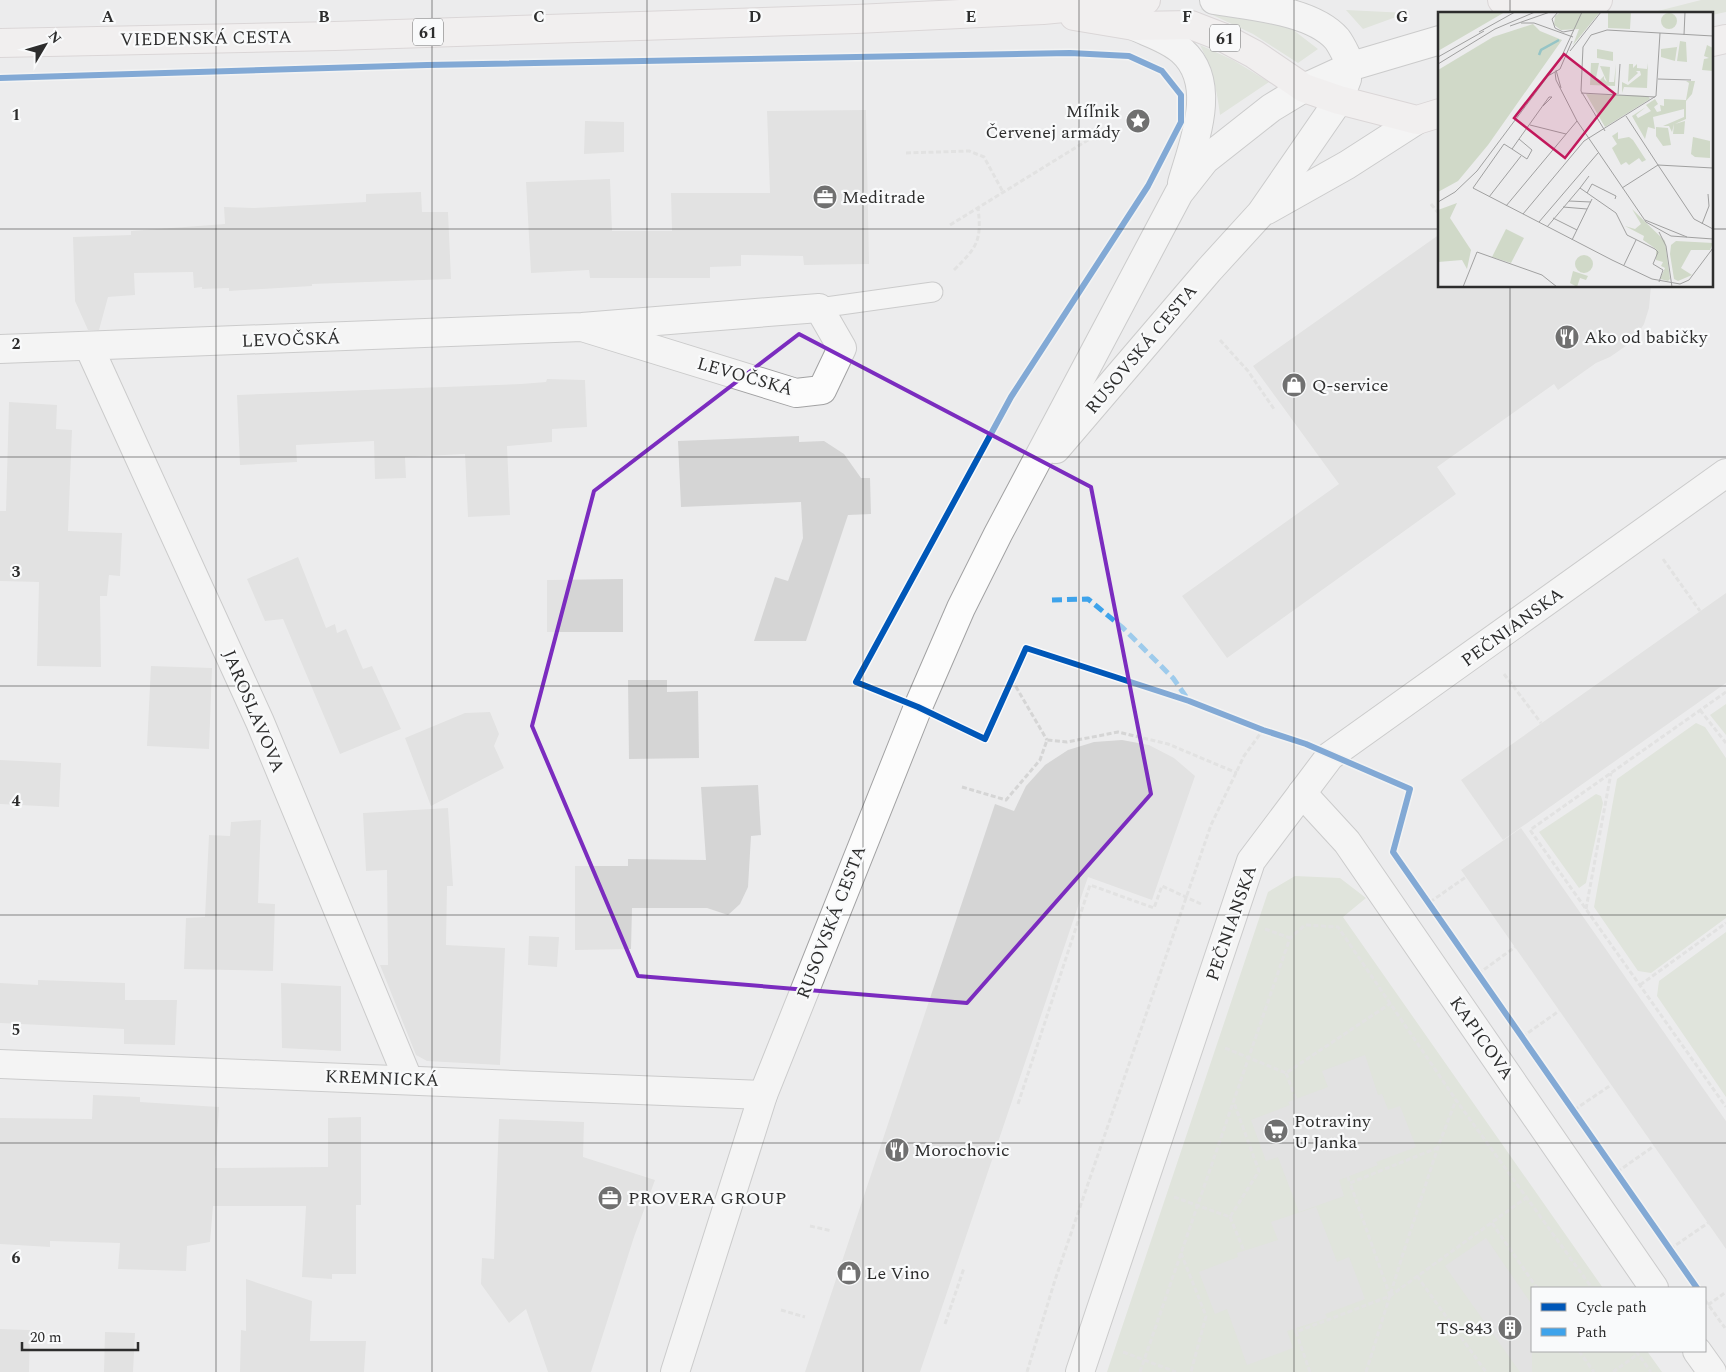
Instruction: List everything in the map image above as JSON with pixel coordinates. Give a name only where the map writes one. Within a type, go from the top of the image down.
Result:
[{"type":"main road","name":"VIEDENSKÁ CESTA","points":[[0,43],[345,35],[1042,10],[1146,0]]},
{"type":"main road","points":[[1502,0],[1552,11],[1598,0]]},
{"type":"main road","name":"VIEDENSKÁ CESTA","points":[[1042,10],[1134,26],[1191,25],[1207,30],[1254,54],[1304,88],[1339,100],[1428,116]]},
{"type":"street","points":[[1214,0],[1288,13],[1315,23],[1336,39],[1352,66]]},
{"type":"street","name":"RUSOVSKÁ CESTA","points":[[1134,26],[1184,52],[1198,81],[1201,105],[1198,126],[1179,193]]},
{"type":"street","name":"RUSOVSKÁ CESTA","points":[[675,1372],[763,1095],[918,707],[961,608],[1179,193],[1205,160],[1264,113],[1304,88],[1352,66],[1438,41]]},
{"type":"street","name":"RUSOVSKÁ CESTA","points":[[1024,487],[1209,270],[1261,214],[1339,100],[1352,66]]},
{"type":"street","name":"RUSOVSKÁ CESTA","points":[[1261,214],[1428,116]]},
{"type":"street","name":"LEVOČSKÁ","points":[[0,348],[89,347],[582,327],[818,308],[842,348],[822,390],[796,393],[582,327]]},
{"type":"street","name":"JAROSLAVOVA","points":[[89,347],[260,722],[408,1079]]},
{"type":"street","name":"PEČNIANSKA","points":[[1080,1372],[1251,861],[1330,756],[1726,473]]},
{"type":"street","name":"KAPICOVA","points":[[1302,794],[1347,842],[1653,1287]]},
{"type":"street","name":"KREMNICKÁ","points":[[0,1064],[408,1079],[763,1095]]},
{"type":"street","points":[[686,1372],[687,1333]]},
{"type":"street","points":[[1698,1352],[1712,1372]]},
{"type":"lane","points":[[818,308],[933,292]]},
{"type":"path","points":[[950,225],[1101,132]]},
{"type":"path","points":[[906,153],[969,151],[984,157],[1003,192]]},
{"type":"path","points":[[1431,204],[1438,213]]},
{"type":"path","points":[[973,251],[981,230],[978,208]]},
{"type":"path","points":[[1220,340],[1248,371],[1274,409]]},
{"type":"path","points":[[1644,532],[1700,611]]},
{"type":"path","points":[[1026,648],[1189,701],[1263,730],[1306,744]]},
{"type":"path","points":[[1483,648],[1541,724]]},
{"type":"path","points":[[962,787],[1006,800],[1040,760],[1047,740],[1012,680]]},
{"type":"path","points":[[1726,692],[1530,830],[1726,1107]]},
{"type":"path","points":[[1700,710],[1726,743]]},
{"type":"path","points":[[1027,1372],[1055,1280],[1211,825],[1244,756],[1263,730]]},
{"type":"path","points":[[1047,740],[1067,742],[1118,732],[1168,744],[1236,773]]},
{"type":"path","points":[[1367,772],[1410,789]]},
{"type":"path","points":[[1586,910],[1611,773]]},
{"type":"path","points":[[1428,904],[1466,877]]},
{"type":"path","points":[[1018,1104],[1090,885],[1154,908],[1162,886],[1186,898]]},
{"type":"path","points":[[1640,985],[1726,923]]},
{"type":"path","points":[[1140,1372],[1290,938],[1304,925],[1338,927],[1456,1100],[1591,1287]]},
{"type":"path","points":[[1477,974],[1515,947]]},
{"type":"path","points":[[1286,1073],[1391,1003]]},
{"type":"path","points":[[1522,1038],[1560,1011]]},
{"type":"path","points":[[1194,1034],[1248,1059],[1286,1073],[1296,1099]]},
{"type":"path","points":[[1573,1111],[1611,1085]]},
{"type":"path","points":[[1366,1372],[1438,1147],[1456,1100]]},
{"type":"path","points":[[1230,1217],[1259,1171],[1233,1102]]},
{"type":"path","points":[[1616,1172],[1654,1146]]},
{"type":"path","points":[[1350,1184],[1438,1147]]},
{"type":"path","points":[[1345,1169],[1390,1296]]},
{"type":"path","points":[[1143,1184],[1197,1207],[1230,1217]]},
{"type":"path","points":[[1296,1332],[1390,1296],[1527,1196]]},
{"type":"path","points":[[1230,1217],[1244,1251]]},
{"type":"path","points":[[1492,1223],[1536,1287]]},
{"type":"path","points":[[1670,1249],[1708,1223]]},
{"type":"path","points":[[810,1226],[832,1231]]},
{"type":"path","points":[[1181,1252],[1206,1316],[1191,1372]]},
{"type":"path","points":[[944,1324],[964,1268]]},
{"type":"path","points":[[1417,1276],[1486,1372]]},
{"type":"path","points":[[1708,1305],[1726,1292]]},
{"type":"path","points":[[1706,1302],[1726,1329]]},
{"type":"path","points":[[781,1310],[805,1317]]},
{"type":"path","points":[[1292,1321],[1310,1372]]},
{"type":"path","points":[[1091,1339],[1176,1372]]},
{"type":"path","points":[[1580,1352],[1594,1372]]},
{"type":"path","points":[[1613,1372],[1637,1352],[1651,1372]]},
{"type":"highlighted area","points":[[799,334],[1091,487],[1151,794],[967,1003],[638,976],[532,726],[594,491]]},
{"type":"green space","points":[[1701,0],[1726,0],[1726,12],[1714,15],[1714,12],[1654,12]]},
{"type":"green space","points":[[1200,9],[1259,19],[1292,29],[1318,49],[1298,63],[1253,34]]},
{"type":"green space","points":[[1346,10],[1407,13],[1363,29]]},
{"type":"green space","points":[[1200,45],[1233,60],[1269,82],[1220,115],[1213,79]]},
{"type":"green space","points":[[1726,704],[1726,735],[1710,715]]},
{"type":"green space","points":[[1696,723],[1705,727],[1726,758],[1726,918],[1651,973],[1638,971],[1594,907],[1617,779]]},
{"type":"green space","points":[[1596,794],[1601,796],[1603,803],[1586,883],[1579,888],[1539,832]]},
{"type":"green space","points":[[1295,876],[1340,878],[1366,898],[1343,917],[1602,1287],[1531,1287],[1531,1352],[1648,1352],[1662,1372],[1107,1372],[1268,892]]},
{"type":"green space","points":[[1726,932],[1726,1097],[1657,996],[1659,981]]},
{"type":"building","points":[[866,110],[869,264],[804,265],[803,256],[741,255],[741,266],[710,267],[710,278],[590,278],[589,270],[531,273],[526,182],[610,179],[612,231],[672,231],[671,193],[770,193],[767,111]]},
{"type":"building","points":[[585,121],[624,122],[624,152],[584,154]]},
{"type":"building","points":[[421,192],[422,212],[448,212],[451,279],[312,284],[312,286],[229,291],[229,288],[194,288],[193,272],[134,273],[135,295],[108,297],[99,330],[88,330],[75,301],[73,237],[131,235],[131,231],[225,224],[224,207],[254,208],[366,202],[366,194]]},
{"type":"building","points":[[1438,235],[1438,288],[1651,288],[1649,308],[1644,324],[1633,341],[1610,357],[1596,363],[1558,390],[1554,384],[1437,467],[1456,494],[1227,658],[1182,596],[1339,484],[1253,366]]},
{"type":"building","points":[[547,379],[585,380],[587,427],[552,429],[552,442],[507,446],[510,515],[468,517],[465,454],[405,457],[406,478],[375,479],[374,441],[296,445],[297,462],[240,465],[237,395],[521,384],[546,382]]},
{"type":"building","points":[[9,402],[57,405],[56,429],[72,430],[68,531],[122,533],[120,576],[109,575],[107,596],[100,596],[101,667],[37,666],[39,582],[0,581],[0,511],[6,511]]},
{"type":"building","points":[[799,436],[799,442],[824,441],[844,454],[861,478],[870,478],[871,514],[848,515],[806,641],[754,641],[775,577],[788,581],[803,538],[801,502],[681,507],[678,441]]},
{"type":"building","points":[[298,557],[326,628],[335,624],[337,633],[346,629],[363,669],[372,666],[401,729],[340,754],[283,619],[265,621],[247,579]]},
{"type":"building","points":[[623,579],[623,632],[547,632],[547,580]]},
{"type":"building","points":[[1726,593],[1726,683],[1503,840],[1461,780]]},
{"type":"building","points":[[151,666],[212,668],[209,749],[147,746]]},
{"type":"building","points":[[628,680],[667,680],[667,692],[698,691],[699,758],[629,759]]},
{"type":"building","points":[[490,712],[499,734],[494,746],[504,768],[431,806],[405,738],[465,713]]},
{"type":"building","points":[[1122,740],[1149,745],[1174,758],[1195,776],[1152,900],[1088,877],[920,1372],[805,1372],[995,804],[1014,811],[1026,786],[1045,765],[1068,750],[1094,742]]},
{"type":"building","points":[[0,760],[61,763],[59,807],[0,804]]},
{"type":"building","points":[[758,785],[761,835],[751,836],[748,887],[740,904],[728,915],[707,908],[632,908],[631,949],[575,950],[575,866],[628,866],[628,859],[706,860],[701,787]]},
{"type":"building","points":[[448,808],[453,886],[447,886],[446,945],[505,948],[500,1065],[427,1061],[416,1055],[380,965],[388,965],[387,870],[366,871],[363,813]]},
{"type":"building","points":[[261,820],[258,903],[275,904],[273,971],[184,969],[186,918],[205,917],[209,835],[230,836],[231,822]]},
{"type":"building","points":[[1521,828],[1726,1121],[1726,1249],[1461,870]]},
{"type":"building","points":[[529,936],[559,937],[557,967],[528,965]]},
{"type":"building","points":[[38,980],[125,983],[125,1000],[177,1000],[175,1045],[124,1044],[124,1029],[0,1023],[0,983],[38,985]]},
{"type":"building","points":[[281,983],[341,986],[341,1051],[282,1048]]},
{"type":"building","points":[[1365,1055],[1378,1095],[1382,1094],[1388,1110],[1400,1106],[1416,1147],[1376,1162],[1378,1165],[1339,1180],[1344,1196],[1299,1212],[1278,1157],[1266,1161],[1251,1120],[1290,1105],[1288,1102],[1328,1087],[1322,1071]]},
{"type":"building","points":[[93,1095],[140,1097],[140,1102],[219,1107],[215,1168],[328,1167],[328,1118],[361,1117],[361,1205],[356,1205],[356,1274],[332,1274],[332,1279],[302,1277],[306,1206],[213,1206],[210,1242],[187,1246],[186,1271],[118,1269],[120,1243],[50,1241],[50,1247],[0,1244],[0,1118],[92,1119]]},
{"type":"building","points":[[499,1119],[584,1122],[583,1157],[655,1180],[634,1237],[591,1372],[548,1372],[526,1309],[509,1323],[481,1284],[482,1258],[494,1259]]},
{"type":"building","points":[[1316,1207],[1337,1262],[1349,1257],[1365,1299],[1325,1314],[1327,1318],[1287,1331],[1293,1348],[1247,1365],[1227,1309],[1215,1314],[1199,1272],[1238,1257],[1237,1253],[1278,1240],[1271,1222]]},
{"type":"building","name":"TS-843","points":[[1486,1238],[1531,1304],[1532,1372],[1520,1372],[1445,1266]]},
{"type":"building","points":[[246,1279],[312,1301],[310,1341],[366,1341],[364,1372],[240,1372],[241,1330],[246,1331]]},
{"type":"building","points":[[0,1329],[30,1330],[29,1372],[0,1372]]},
{"type":"building","points":[[105,1332],[135,1333],[133,1372],[104,1372]]},
{"type":"marked path","points":[[1052,600],[1088,599],[1123,628],[1173,678],[1189,701]]},
{"type":"cycle path","points":[[0,78],[427,65],[1070,53],[1129,56],[1162,71],[1181,95],[1181,122],[1148,186],[1011,397],[856,682],[918,707],[985,739],[1026,648],[1189,701],[1263,730],[1306,744],[1410,789],[1393,852],[1696,1287]]},
{"type":"place","name":"Míľnik Červenej armády","points":[[1138,121]]},
{"type":"place","name":"Meditrade","points":[[825,197]]},
{"type":"place","name":"Ako od babičky","points":[[1567,337]]},
{"type":"place","name":"Q-service","points":[[1294,385]]},
{"type":"place","name":"Potraviny U Janka","points":[[1276,1131]]},
{"type":"place","name":"Morochovic","points":[[897,1150]]},
{"type":"place","name":"PROVERA GROUP","points":[[610,1198]]},
{"type":"place","name":"Le Vino","points":[[849,1273]]},
{"type":"place","name":"TS-843","points":[[1510,1328]]}]
